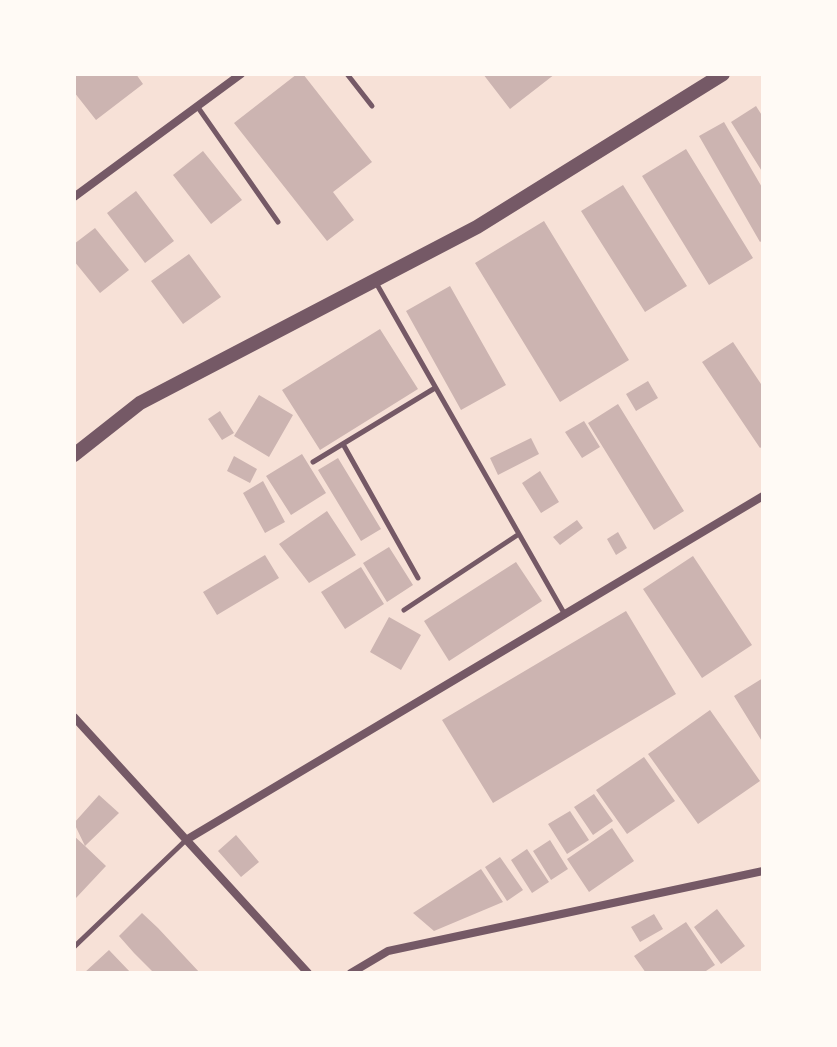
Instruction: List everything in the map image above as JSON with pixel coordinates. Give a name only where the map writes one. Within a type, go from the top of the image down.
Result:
[{"type":"street","points":[[74,197],[241,74]]},
{"type":"street","points":[[74,455],[140,403],[477,227],[723,74]]},
{"type":"street","points":[[186,840],[763,496]]},
{"type":"street","points":[[74,717],[308,973]]},
{"type":"street","points":[[351,973],[388,951],[763,871]]},
{"type":"lane","points":[[347,74],[372,106]]},
{"type":"lane","points":[[197,106],[278,222]]},
{"type":"lane","points":[[374,280],[564,613]]},
{"type":"lane","points":[[313,462],[435,388]]},
{"type":"lane","points":[[343,444],[418,578]]},
{"type":"lane","points":[[404,610],[519,534]]},
{"type":"lane","points":[[74,947],[186,840]]},
{"type":"building","points":[[74,74],[136,74],[143,84],[96,120],[74,92]]},
{"type":"building","points":[[297,74],[303,74],[372,162],[333,192],[354,220],[327,241],[234,123]]},
{"type":"building","points":[[483,74],[555,74],[510,109]]},
{"type":"building","points":[[756,106],[763,117],[763,173],[731,122]]},
{"type":"building","points":[[724,122],[763,189],[763,240],[760,242],[699,136]]},
{"type":"building","points":[[686,149],[753,258],[709,285],[642,176]]},
{"type":"building","points":[[203,151],[242,200],[211,224],[173,175]]},
{"type":"building","points":[[623,185],[687,286],[645,312],[581,211]]},
{"type":"building","points":[[136,191],[174,241],[145,263],[107,213]]},
{"type":"building","points":[[544,221],[629,360],[560,402],[475,263]]},
{"type":"building","points":[[95,228],[129,270],[100,293],[74,261],[74,244]]},
{"type":"building","points":[[189,254],[221,297],[183,324],[151,281]]},
{"type":"building","points":[[450,286],[506,385],[461,410],[406,311]]},
{"type":"building","points":[[380,329],[418,389],[320,450],[282,390]]},
{"type":"building","points":[[733,342],[763,387],[763,446],[760,448],[702,362]]},
{"type":"building","points":[[648,381],[658,398],[636,411],[626,394]]},
{"type":"building","points":[[259,395],[293,415],[269,457],[234,436]]},
{"type":"building","points":[[618,404],[684,511],[654,530],[588,423]]},
{"type":"building","points":[[220,411],[234,433],[222,440],[208,419]]},
{"type":"building","points":[[584,421],[600,447],[582,458],[565,432]]},
{"type":"building","points":[[531,438],[539,454],[498,475],[490,458]]},
{"type":"building","points":[[302,454],[326,493],[291,515],[266,476]]},
{"type":"building","points":[[234,456],[257,469],[250,483],[227,471]]},
{"type":"building","points":[[338,458],[381,529],[361,541],[318,470]]},
{"type":"building","points":[[540,471],[559,502],[541,513],[522,483]]},
{"type":"building","points":[[263,481],[285,522],[265,533],[243,493]]},
{"type":"building","points":[[327,511],[356,555],[309,583],[279,544]]},
{"type":"building","points":[[577,520],[583,528],[560,545],[553,537]]},
{"type":"building","points":[[618,532],[627,548],[616,555],[607,539]]},
{"type":"building","points":[[389,547],[413,585],[387,602],[363,563]]},
{"type":"building","points":[[265,555],[279,578],[217,615],[203,592]]},
{"type":"building","points":[[693,556],[752,645],[702,678],[643,589]]},
{"type":"building","points":[[516,562],[542,601],[449,661],[424,621]]},
{"type":"building","points":[[361,567],[384,604],[345,629],[321,592]]},
{"type":"building","points":[[626,611],[676,694],[493,803],[442,720]]},
{"type":"building","points":[[389,617],[421,635],[401,670],[370,652]]},
{"type":"building","points":[[763,678],[763,743],[734,696]]},
{"type":"building","points":[[710,710],[760,781],[698,824],[648,754]]},
{"type":"building","points":[[644,757],[675,801],[627,834],[596,790]]},
{"type":"building","points":[[594,794],[613,821],[593,835],[574,807]]},
{"type":"building","points":[[99,795],[119,813],[85,846],[74,823]]},
{"type":"building","points":[[570,811],[589,840],[567,854],[548,824]]},
{"type":"building","points":[[612,828],[634,861],[589,892],[567,859]]},
{"type":"building","points":[[236,835],[259,862],[241,877],[218,851]]},
{"type":"building","points":[[74,836],[106,866],[76,898]]},
{"type":"building","points":[[550,840],[568,869],[551,880],[533,851]]},
{"type":"building","points":[[527,849],[549,882],[532,893],[511,860]]},
{"type":"building","points":[[500,857],[523,890],[507,901],[485,867]]},
{"type":"building","points":[[481,869],[503,902],[434,931],[413,913]]},
{"type":"building","points":[[717,909],[745,946],[721,964],[694,927]]},
{"type":"building","points":[[142,913],[200,973],[154,973],[134,953],[119,936]]},
{"type":"building","points":[[654,914],[663,929],[640,942],[631,927]]},
{"type":"building","points":[[686,922],[715,965],[703,973],[646,973],[634,956]]},
{"type":"building","points":[[109,950],[131,973],[84,973]]}]
